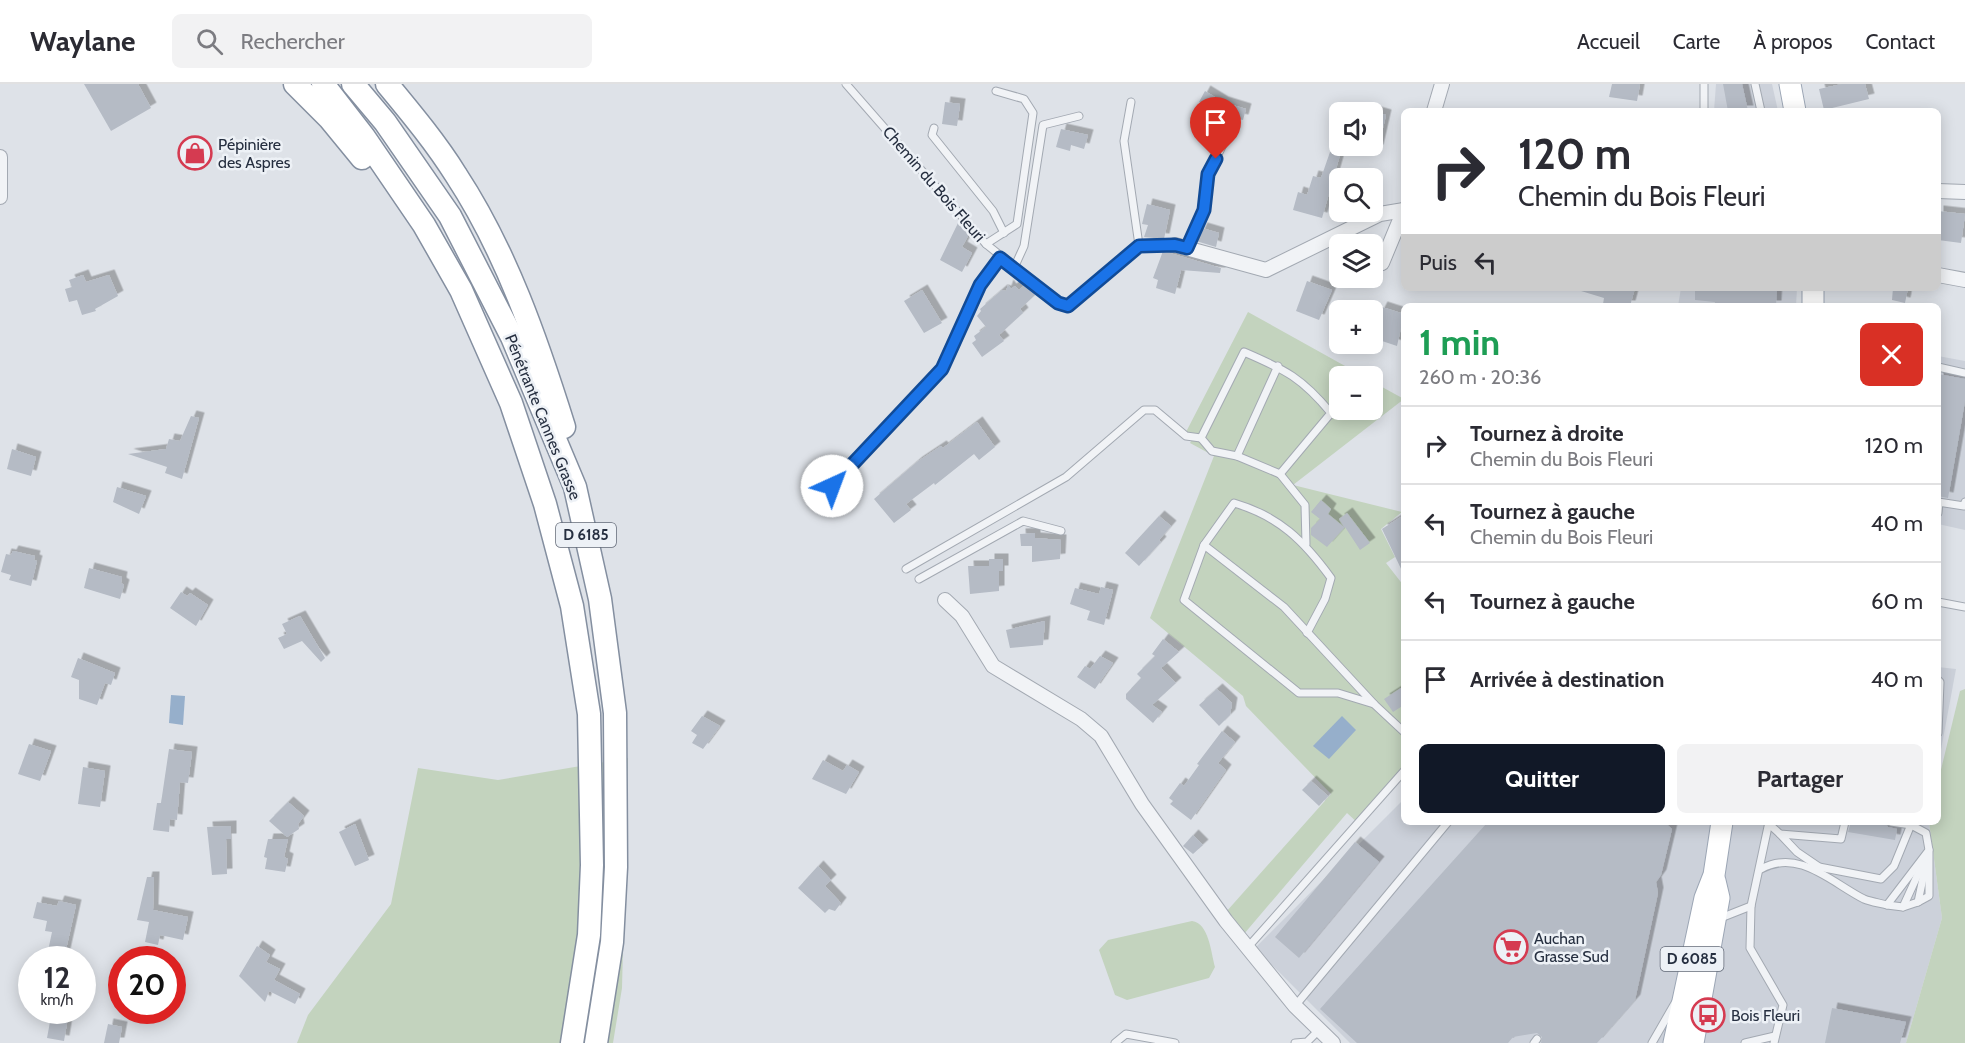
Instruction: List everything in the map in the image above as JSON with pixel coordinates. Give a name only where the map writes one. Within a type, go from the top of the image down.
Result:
[{"type":"highway","points":[[295,84],[330,119],[380,181],[423,225]]},
{"type":"highway","name":"Pénétrante Cannes Grasse","points":[[323,84],[364,137],[423,225],[461,290],[511,403],[545,504],[572,606],[589,714],[592,865],[589,935],[572,1043]]},
{"type":"highway","name":"Pénétrante Cannes Grasse","points":[[353,84],[385,122],[450,216],[512,337],[575,487],[600,599],[615,713],[616,867],[612,942],[596,1043]]},
{"type":"highway","points":[[387,84],[457,176],[498,254],[565,429],[575,487]]},
{"type":"main road","points":[[1790,84],[1794,108]]},
{"type":"main road","name":"D 6085","points":[[1693,1043],[1696,980],[1705,898],[1714,875],[1722,825]]},
{"type":"main road","name":"D 6085","points":[[1674,1043],[1716,920],[1719,898],[1714,875]]},
{"type":"street","points":[[1435,108],[1442,84]]},
{"type":"street","points":[[0,157],[0,196]]},
{"type":"street","points":[[1941,191],[1965,192]]},
{"type":"street","points":[[1181,247],[1266,270],[1380,214],[1401,210]]},
{"type":"street","points":[[1383,264],[1401,218]]},
{"type":"street","points":[[1941,276],[1965,280]]},
{"type":"street","points":[[945,600],[962,616],[993,666],[1081,718],[1101,736],[1142,804],[1248,948],[1295,1006],[1333,1043]]},
{"type":"lane","name":"Chemin du Bois Fleuri","points":[[846,84],[986,244],[1000,258],[1058,303],[1068,306],[1139,246]]},
{"type":"lane","points":[[1704,84],[1704,108]]},
{"type":"lane","points":[[1755,84],[1760,108]]},
{"type":"lane","points":[[986,244],[1017,224],[1033,113],[1024,99],[996,91]]},
{"type":"lane","points":[[1131,102],[1124,141],[1139,246],[1181,247],[1204,210],[1208,174],[1232,127]]},
{"type":"lane","points":[[1014,268],[1024,246],[1042,125],[1079,116]]},
{"type":"lane","points":[[934,128],[932,135],[993,211],[1004,233]]},
{"type":"lane","points":[[832,486],[942,369],[980,285],[1000,258]]},
{"type":"lane","points":[[1201,438],[1244,352],[1278,366],[1310,388],[1331,413],[1280,474]]},
{"type":"lane","points":[[1237,456],[1278,366]]},
{"type":"lane","points":[[1941,368],[1965,373]]},
{"type":"lane","points":[[906,569],[1066,477],[1144,410],[1155,410],[1186,436],[1201,438],[1212,451],[1237,456],[1280,474],[1305,505],[1306,544]]},
{"type":"lane","points":[[1941,502],[1965,504]]},
{"type":"lane","points":[[1307,633],[1325,599],[1331,578],[1306,544],[1260,510],[1234,503],[1204,545],[1184,600],[1299,693],[1338,693],[1374,704]]},
{"type":"lane","points":[[919,579],[1023,521],[1061,531]]},
{"type":"lane","points":[[1204,545],[1284,607],[1374,704],[1401,729]]},
{"type":"lane","points":[[1941,603],[1965,607]]},
{"type":"lane","points":[[1248,948],[1401,774]]},
{"type":"lane","points":[[1295,1006],[1446,825]]},
{"type":"lane","points":[[1745,1043],[1775,1040],[1782,1005],[1750,948],[1751,906],[1761,869],[1769,825]]},
{"type":"lane","points":[[1771,825],[1797,852],[1866,900],[1903,907],[1918,902],[1929,850],[1926,833],[1913,825]]},
{"type":"lane","points":[[1780,834],[1840,839],[1844,825]]},
{"type":"lane","points":[[1761,869],[1772,862],[1789,862],[1881,879],[1894,866],[1911,825]]},
{"type":"lane","points":[[1887,905],[1929,850]]},
{"type":"lane","points":[[1903,907],[1929,850]]},
{"type":"lane","points":[[1716,920],[1751,906]]},
{"type":"lane","points":[[1652,1043],[1696,980]]},
{"type":"lane","points":[[1295,1043],[1307,1042],[1319,1030]]},
{"type":"lane","points":[[1115,1043],[1126,1034],[1175,1043]]},
{"type":"shaded area","points":[[1716,84],[1772,84],[1777,108],[1714,108]]},
{"type":"shaded area","points":[[1680,291],[1797,291],[1796,303],[1678,303]]},
{"type":"shaded area","points":[[1941,357],[1965,361],[1965,530],[1941,525]]},
{"type":"shaded area","points":[[1941,667],[1956,669],[1941,750]]},
{"type":"shaded area","points":[[1401,802],[1401,825],[1929,825],[1942,918],[1906,1043],[1350,1043],[1255,948]]},
{"type":"green space","points":[[1248,312],[1345,366],[1329,366],[1329,420],[1377,420],[1293,485],[1401,512],[1381,529],[1395,557],[1386,563],[1401,582],[1401,779],[1360,825],[1347,813],[1244,934],[1226,912],[1331,794],[1246,706],[1243,696],[1150,618],[1214,456],[1190,443],[1193,438],[1186,432]]},
{"type":"green space","points":[[1383,387],[1401,397],[1401,401],[1383,415]]},
{"type":"green space","points":[[1965,689],[1965,1043],[1906,1043],[1942,918],[1929,825],[1941,825],[1941,770],[1960,691]]},
{"type":"green space","points":[[628,758],[622,988],[613,1043],[297,1043],[308,1015],[391,904],[418,768],[498,780]]},
{"type":"green space","points":[[1192,921],[1198,923],[1206,933],[1215,967],[1209,978],[1127,1000],[1115,995],[1099,950],[1108,940]]},
{"type":"water","points":[[171,695],[185,696],[183,725],[169,723]]},
{"type":"water","points":[[1342,716],[1356,730],[1329,759],[1313,746]]},
{"type":"building","points":[[84,84],[138,84],[151,108],[111,131]]},
{"type":"building","points":[[1612,84],[1640,84],[1637,101],[1609,97]]},
{"type":"building","points":[[1723,84],[1742,84],[1747,108],[1727,108]]},
{"type":"building","points":[[1842,84],[1865,84],[1869,99],[1824,108],[1819,89]]},
{"type":"building","points":[[1205,91],[1223,102],[1246,109],[1243,120],[1218,114],[1219,111],[1199,102]]},
{"type":"building","points":[[945,102],[960,104],[957,126],[942,124]]},
{"type":"building","points":[[1061,129],[1088,135],[1084,149],[1071,145],[1070,151],[1056,147]]},
{"type":"building","points":[[1329,155],[1340,156],[1336,168],[1329,168],[1329,194],[1322,218],[1293,210],[1298,192],[1307,195],[1313,176],[1321,178]]},
{"type":"building","points":[[1147,204],[1170,210],[1164,239],[1144,237],[1148,225],[1142,224]]},
{"type":"building","points":[[1941,211],[1965,214],[1961,243],[1941,240]]},
{"type":"building","points":[[958,223],[969,234],[962,247],[972,253],[962,272],[940,260]]},
{"type":"building","points":[[1202,228],[1219,233],[1216,247],[1196,241]]},
{"type":"building","points":[[1163,251],[1221,268],[1220,273],[1181,270],[1175,294],[1156,288],[1158,280],[1153,278]]},
{"type":"building","points":[[83,275],[86,282],[109,275],[118,296],[95,309],[96,311],[82,315],[77,300],[69,302],[65,289],[72,287],[69,280]]},
{"type":"building","points":[[1307,281],[1332,290],[1319,320],[1296,311]]},
{"type":"building","points":[[1026,284],[1035,295],[1020,309],[1023,313],[999,335],[1004,341],[982,357],[972,343],[976,340],[974,336],[986,327],[977,316],[980,309],[1002,290],[1006,291],[1008,285],[1011,289],[1015,286],[1019,290]]},
{"type":"building","points":[[922,290],[942,323],[924,333],[904,301]]},
{"type":"building","points":[[1581,291],[1634,291],[1631,303],[1603,303],[1604,298]]},
{"type":"building","points":[[1695,291],[1777,291],[1776,303],[1715,303],[1695,300]]},
{"type":"building","points":[[1893,291],[1907,291],[1905,303],[1892,300]]},
{"type":"building","points":[[1383,307],[1401,313],[1397,346],[1383,341]]},
{"type":"building","points":[[1941,375],[1965,379],[1965,401],[1948,498],[1941,497]]},
{"type":"building","points":[[191,416],[199,418],[182,479],[165,473],[167,467],[128,454],[166,449],[169,439],[180,441]]},
{"type":"building","points":[[977,422],[995,447],[979,460],[974,454],[935,485],[934,483],[906,504],[911,510],[894,523],[874,499],[917,462],[941,446],[943,448]]},
{"type":"building","points":[[12,449],[36,457],[31,476],[7,469]]},
{"type":"building","points":[[117,487],[146,496],[139,514],[113,502]]},
{"type":"building","points":[[1321,500],[1331,509],[1328,514],[1344,527],[1339,519],[1347,513],[1370,543],[1360,550],[1345,527],[1327,547],[1311,535],[1311,528],[1320,519],[1311,512]]},
{"type":"building","points":[[1159,516],[1171,526],[1159,540],[1161,542],[1139,566],[1125,553]]},
{"type":"building","points":[[1401,517],[1401,569],[1382,529]]},
{"type":"building","points":[[1035,533],[1035,538],[1061,540],[1060,559],[1032,562],[1032,546],[1021,546],[1020,534]]},
{"type":"building","points":[[13,551],[35,556],[34,560],[37,561],[31,586],[9,580],[11,575],[1,572],[6,554],[11,555]]},
{"type":"building","points":[[989,559],[1003,559],[1003,571],[999,571],[999,591],[970,594],[968,566],[989,566]]},
{"type":"building","points":[[89,568],[122,577],[121,583],[124,585],[120,599],[84,588]]},
{"type":"building","points":[[1101,587],[1113,590],[1104,625],[1087,620],[1090,611],[1070,604],[1075,588],[1099,594]]},
{"type":"building","points":[[181,592],[187,596],[190,593],[208,605],[196,626],[170,608]]},
{"type":"building","points":[[300,616],[325,658],[321,662],[302,641],[284,649],[278,638],[287,634],[282,624]]},
{"type":"building","points":[[1045,621],[1043,645],[1010,648],[1006,630]]},
{"type":"building","points":[[1163,639],[1179,652],[1161,668],[1176,683],[1152,705],[1162,712],[1153,723],[1126,699],[1126,694],[1141,678],[1137,674],[1155,656],[1152,654]]},
{"type":"building","points":[[1100,656],[1113,663],[1095,689],[1077,677],[1085,666],[1090,669]]},
{"type":"building","points":[[78,658],[115,673],[111,685],[105,683],[97,705],[79,699],[79,680],[71,677]]},
{"type":"building","points":[[1401,688],[1401,707],[1393,712],[1384,699]]},
{"type":"building","points":[[1217,689],[1232,703],[1230,715],[1219,726],[1199,705]]},
{"type":"building","points":[[702,716],[720,726],[703,749],[692,743],[697,735],[691,731]]},
{"type":"building","points":[[1222,731],[1235,742],[1218,763],[1226,770],[1191,820],[1170,804],[1173,801],[1169,798],[1180,783],[1184,786],[1199,765],[1197,764]]},
{"type":"building","points":[[29,744],[51,751],[40,781],[18,774]]},
{"type":"building","points":[[169,749],[192,752],[188,783],[180,782],[177,820],[170,819],[169,832],[153,830],[157,803],[161,803]]},
{"type":"building","points":[[823,760],[843,771],[847,765],[859,772],[846,794],[812,779]]},
{"type":"building","points":[[83,767],[105,771],[100,807],[78,804]]},
{"type":"building","points":[[1311,781],[1328,796],[1319,806],[1302,790]]},
{"type":"building","points":[[288,802],[304,816],[298,824],[299,829],[287,837],[269,821]]},
{"type":"building","points":[[355,824],[369,860],[355,866],[339,832]]},
{"type":"building","name":"Auchan Grasse Sud","points":[[1485,825],[1667,825],[1672,829],[1661,875],[1656,882],[1658,893],[1635,1000],[1597,1043],[1541,1043],[1542,1037],[1537,1033],[1513,1037],[1508,1043],[1357,1043],[1320,1009]]},
{"type":"building","points":[[1850,825],[1887,825],[1897,829],[1895,840],[1848,832]]},
{"type":"building","points":[[231,826],[231,839],[226,839],[227,874],[212,875],[207,827]]},
{"type":"building","points":[[1193,835],[1203,845],[1193,854],[1183,846]]},
{"type":"building","points":[[268,839],[288,839],[284,857],[288,859],[285,872],[265,869],[267,858],[264,857]]},
{"type":"building","points":[[1355,842],[1379,862],[1299,958],[1275,937]]},
{"type":"building","points":[[818,866],[831,880],[825,886],[841,903],[835,911],[829,909],[825,913],[798,888]]},
{"type":"building","points":[[147,877],[154,877],[153,910],[188,917],[183,940],[160,935],[158,945],[145,942],[149,922],[137,920]]},
{"type":"building","points":[[59,901],[76,905],[67,946],[49,946],[52,932],[45,931],[47,921],[33,918],[37,902],[57,906]]},
{"type":"building","points":[[257,946],[270,955],[266,962],[280,969],[274,980],[300,994],[295,1004],[269,991],[265,1002],[239,976]]},
{"type":"building","points":[[1832,1008],[1906,1022],[1900,1043],[1825,1043]]},
{"type":"building","points":[[50,1024],[67,1024],[64,1041],[47,1038]]},
{"type":"building","points":[[108,1024],[122,1027],[119,1043],[104,1043]]},
{"type":"place","name":"Pépinière des Aspres","points":[[195,153]]},
{"type":"place","name":"Auchan Grasse Sud","points":[[1511,947]]},
{"type":"place","name":"Bois Fleuri","points":[[1708,1015]]},
{"type":"route","points":[[832,486],[942,369],[951,354],[966,312],[980,285],[1000,258],[1058,303],[1068,306],[1139,246],[1175,245],[1187,248],[1204,210],[1208,174],[1216,159]]}]
